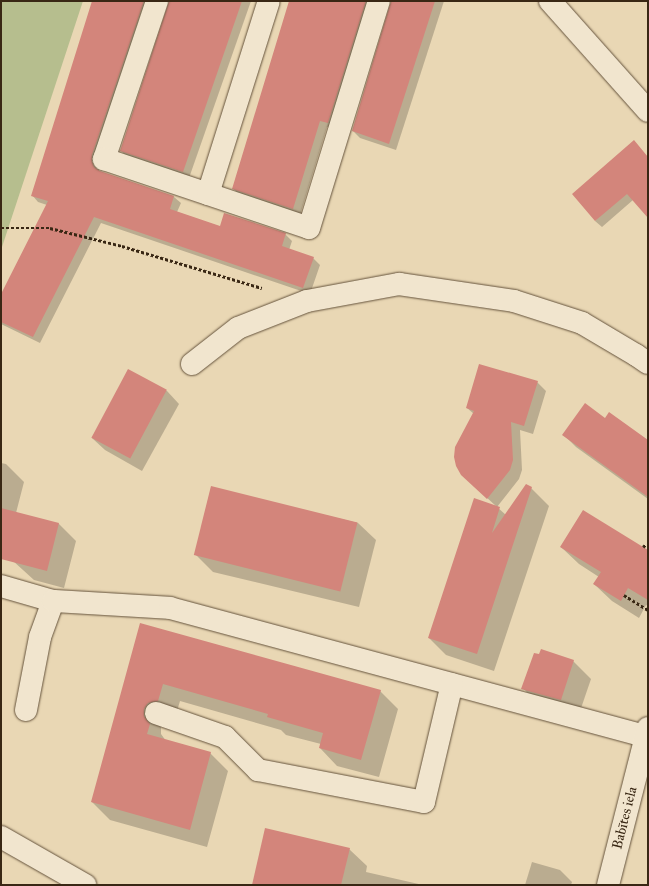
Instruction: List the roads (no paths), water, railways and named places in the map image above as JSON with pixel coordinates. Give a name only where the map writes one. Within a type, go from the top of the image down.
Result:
[{"type":"street","points":[[157,1],[104,159],[309,228],[379,1]]},
{"type":"street","points":[[208,194],[270,1]]},
{"type":"street","points":[[550,1],[648,111]]},
{"type":"street","points":[[192,364],[238,328],[307,301],[399,284],[514,301],[582,323],[636,355],[648,364]]},
{"type":"street","points":[[1,586],[53,601],[170,608],[452,684],[647,732]]},
{"type":"street","points":[[26,710],[40,637],[53,601]]},
{"type":"street","points":[[156,713],[225,736],[258,770],[424,802],[452,684]]},
{"type":"street","name":"Babītes iela","points":[[608,885],[647,732]]},
{"type":"street","points":[[1,837],[85,885]]}]
